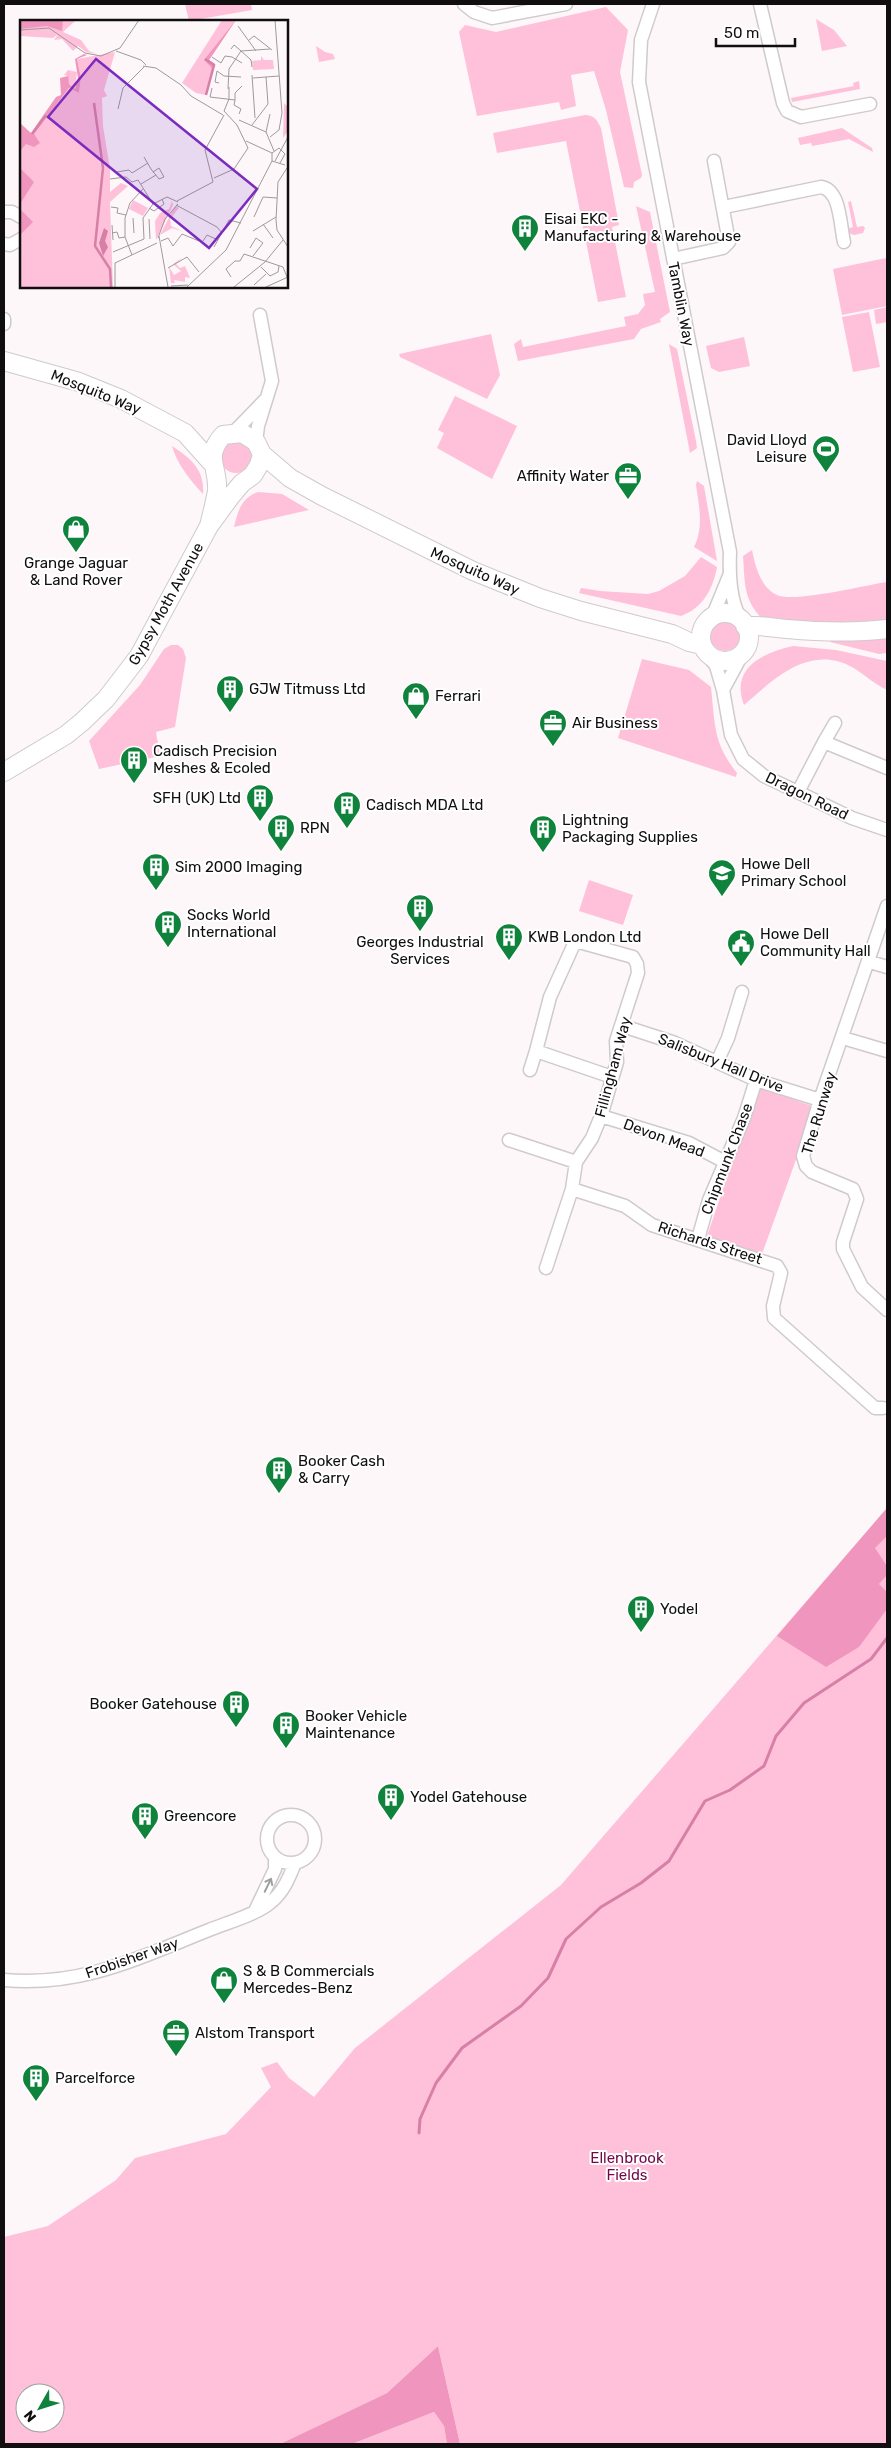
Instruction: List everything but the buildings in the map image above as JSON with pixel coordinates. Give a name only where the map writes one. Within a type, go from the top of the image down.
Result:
[{"type":"street","points":[[464,4],[474,12],[492,18],[566,4]]},
{"type":"street","name":"Tamblin Way","points":[[653,4],[642,40],[639,82],[730,552],[729,575],[734,607],[743,623]]},
{"type":"street","points":[[760,4],[783,103],[787,111],[802,117],[870,104]]},
{"type":"street","points":[[672,259],[727,245],[730,237],[714,161]]},
{"type":"street","points":[[724,207],[821,187],[826,188],[834,196],[844,242]]},
{"type":"street","points":[[4,212],[12,212],[20,216]]},
{"type":"street","points":[[4,244],[10,244],[20,239]]},
{"type":"street","points":[[260,315],[272,381],[266,399],[259,448],[260,465],[248,479],[231,482],[214,467],[212,450],[266,399]]},
{"type":"street","name":"Mosquito Way","points":[[4,361],[79,382],[121,399],[184,433],[214,467]]},
{"type":"street","name":"Mosquito Way","points":[[184,433],[228,434]]},
{"type":"street","points":[[228,434],[249,435],[259,448]]},
{"type":"street","name":"Mosquito Way","points":[[259,448],[290,478],[391,532],[521,591],[581,611],[672,634],[704,650]]},
{"type":"street","name":"Gypsy Moth Avenue","points":[[209,526],[217,490],[214,467]]},
{"type":"street","name":"Mosquito Way","points":[[248,479],[290,478]]},
{"type":"street","name":"Gypsy Moth Avenue","points":[[4,772],[66,735],[106,699],[122,681],[160,620],[209,526],[248,479]]},
{"type":"street","name":"Tamblin Way","points":[[709,619],[729,575]]},
{"type":"street","points":[[672,634],[709,619],[729,614],[743,623],[786,629],[855,633],[887,629]]},
{"type":"street","points":[[709,619],[701,635],[704,650],[716,660],[725,662],[735,659],[745,649],[786,629]]},
{"type":"street","points":[[723,690],[745,649],[748,635],[743,623]]},
{"type":"street","name":"Dragon Road","points":[[704,650],[716,666],[723,690],[731,735],[743,759],[764,776],[852,818],[887,830]]},
{"type":"street","points":[[798,792],[835,723]]},
{"type":"street","points":[[824,742],[887,768]]},
{"type":"street","name":"The Runway","points":[[887,906],[870,962],[820,1100],[803,1156],[806,1166],[812,1172],[853,1189],[856,1194],[857,1199],[843,1242],[843,1249],[862,1287],[887,1310]]},
{"type":"street","name":"Fillingham Way","points":[[536,1051],[557,977],[574,944],[580,942],[633,957],[637,964],[638,973],[623,1026],[616,1041],[618,1062],[592,1138],[576,1162],[572,1189],[546,1268]]},
{"type":"street","points":[[870,962],[887,967]]},
{"type":"street","points":[[717,1062],[728,1038],[742,992]]},
{"type":"street","name":"Salisbury Hall Drive","points":[[623,1026],[675,1043],[756,1080],[820,1100]]},
{"type":"street","points":[[843,1038],[887,1051]]},
{"type":"street","points":[[530,1070],[536,1051],[612,1077]]},
{"type":"street","name":"Chipmunk Chase","points":[[698,1239],[710,1200],[744,1118],[756,1080]]},
{"type":"street","name":"Devon Mead","points":[[601,1116],[689,1143],[725,1162]]},
{"type":"street","points":[[509,1140],[576,1162]]},
{"type":"street","name":"Richards Street","points":[[572,1189],[625,1206],[652,1225],[777,1266],[781,1274],[773,1306],[774,1318],[875,1408],[883,1408]]},
{"type":"street","points":[[255,1911],[276,1869],[275,1857],[267,1842],[270,1826],[284,1816],[299,1816],[312,1826],[316,1843],[309,1856],[294,1864],[284,1863],[275,1857]]},
{"type":"street","name":"Frobisher Way","points":[[4,1980],[34,1982],[91,1975],[255,1911],[270,1903],[285,1887],[294,1864]]},
{"type":"green space","points":[[185,4],[251,4],[252,10],[189,20]]},
{"type":"green space","points":[[606,7],[628,30],[620,72],[642,175],[641,178],[634,182],[633,188],[624,187],[606,110],[594,71],[571,75],[576,106],[561,110],[559,102],[477,116],[459,32],[465,25],[496,32]]},
{"type":"green space","points":[[816,19],[834,30],[847,46],[822,51]]},
{"type":"green space","points":[[316,46],[325,52],[333,54],[335,59],[319,62]]},
{"type":"green space","points":[[859,81],[860,89],[792,102],[791,98],[854,86],[853,83]]},
{"type":"green space","points":[[585,115],[595,118],[601,128],[619,225],[612,227],[626,297],[598,302],[566,141],[497,153],[493,133]]},
{"type":"green space","points":[[842,128],[872,148],[873,152],[849,139],[812,146],[811,143],[800,145],[798,138]]},
{"type":"green space","points":[[851,201],[857,227],[863,226],[865,228],[863,233],[854,235],[848,233],[846,229],[853,227],[848,202]]},
{"type":"green space","points":[[636,206],[650,212],[670,312],[660,319],[661,322],[641,329],[634,339],[518,361],[514,344],[521,339],[523,347],[626,326],[624,317],[638,314],[645,305],[643,294],[655,292]]},
{"type":"green space","points":[[886,258],[887,306],[842,315],[833,269]]},
{"type":"green space","points":[[887,307],[887,322],[876,324],[874,310]]},
{"type":"green space","points":[[869,312],[880,367],[853,372],[842,317]]},
{"type":"green space","points":[[491,334],[500,375],[487,399],[400,357],[399,354]]},
{"type":"green space","points":[[744,337],[750,366],[719,372],[711,368],[706,346]]},
{"type":"green space","points":[[669,344],[677,349],[696,441],[697,448],[690,453]]},
{"type":"green space","points":[[455,396],[517,426],[492,479],[437,448],[444,433],[438,430]]},
{"type":"green space","points":[[236,441],[247,446],[252,457],[247,468],[236,473],[225,468],[220,457],[225,446]]},
{"type":"green space","points":[[172,446],[185,455],[199,471],[202,478],[203,494],[184,472]]},
{"type":"green space","points":[[697,481],[704,486],[717,561],[694,547],[700,524]]},
{"type":"green space","points":[[258,492],[282,494],[309,510],[234,527],[244,501]]},
{"type":"green space","points":[[752,550],[763,582],[771,592],[777,595],[798,597],[831,593],[887,582],[887,622],[839,627],[763,620],[748,598],[746,590],[743,556]]},
{"type":"green space","points":[[701,557],[717,567],[713,583],[701,603],[681,616],[579,593],[581,588],[648,594],[659,591],[685,576]]},
{"type":"green space","points":[[725,621],[735,626],[740,636],[735,646],[725,651],[715,646],[710,636],[715,626]]},
{"type":"green space","points":[[887,634],[887,653],[879,654],[830,642],[830,640]]},
{"type":"green space","points":[[171,645],[178,645],[183,649],[186,658],[175,727],[156,732],[160,756],[99,769],[89,741],[140,685],[164,649]]},
{"type":"green space","points":[[793,646],[836,650],[887,661],[887,690],[852,667],[836,661],[821,660],[807,662],[780,675],[744,705],[741,681],[745,672],[760,658]]},
{"type":"green space","points":[[642,659],[689,670],[711,687],[716,733],[723,752],[737,773],[736,777],[618,738]]},
{"type":"green space","points":[[589,880],[633,895],[623,925],[579,911]]},
{"type":"green space","points":[[758,1087],[815,1107],[762,1254],[707,1236]]},
{"type":"green space","name":"Ellenbrook Fields","points":[[887,1508],[887,2444],[460,2444],[438,2346],[387,2393],[280,2444],[4,2444],[4,2237],[48,2226],[116,2180],[135,2158],[226,2134],[271,2087],[261,2068],[277,2062],[289,2078],[314,2097],[355,2048],[561,1885]]},
{"type":"green space","points":[[434,2412],[444,2426],[447,2444],[352,2444]]},
{"type":"shaded area","points":[[887,1508],[887,1536],[875,1548],[887,1566],[887,1575],[879,1584],[887,1592],[887,1609],[859,1647],[826,1667],[777,1636]]},
{"type":"shaded area","points":[[438,2346],[460,2444],[447,2444],[444,2426],[434,2412],[352,2444],[280,2444],[387,2393]]},
{"type":"waterway","points":[[419,2133],[420,2119],[436,2083],[462,2048],[521,2006],[548,1978],[566,1939],[601,1907],[641,1883],[669,1861],[705,1801],[730,1790],[764,1766],[776,1736],[804,1703],[871,1659],[887,1638]]},
{"type":"place","name":"Eisai EKC - Manufacturing & Warehouse","points":[[525,252]]},
{"type":"place","name":"David Lloyd Leisure","points":[[826,473]]},
{"type":"place","name":"Affinity Water","points":[[628,500]]},
{"type":"place","name":"Grange Jaguar & Land Rover","points":[[76,553]]},
{"type":"place","name":"GJW Titmuss Ltd","points":[[230,713]]},
{"type":"place","name":"Ferrari","points":[[416,720]]},
{"type":"place","name":"Air Business","points":[[553,747]]},
{"type":"place","name":"Cadisch Precision Meshes & Ecoled","points":[[134,784]]},
{"type":"place","name":"SFH (UK) Ltd","points":[[260,822]]},
{"type":"place","name":"Cadisch MDA Ltd","points":[[347,829]]},
{"type":"place","name":"RPN","points":[[281,852]]},
{"type":"place","name":"Lightning Packaging Supplies","points":[[543,853]]},
{"type":"place","name":"Sim 2000 Imaging","points":[[156,891]]},
{"type":"place","name":"Howe Dell Primary School","points":[[722,897]]},
{"type":"place","name":"Georges Industrial Services","points":[[420,932]]},
{"type":"place","name":"Socks World International","points":[[168,948]]},
{"type":"place","name":"KWB London Ltd","points":[[509,961]]},
{"type":"place","name":"Howe Dell Community Hall","points":[[741,967]]},
{"type":"place","name":"Booker Cash & Carry","points":[[279,1494]]},
{"type":"place","name":"Yodel","points":[[641,1633]]},
{"type":"place","name":"Booker Gatehouse","points":[[236,1728]]},
{"type":"place","name":"Booker Vehicle Maintenance","points":[[286,1749]]},
{"type":"place","name":"Yodel Gatehouse","points":[[391,1821]]},
{"type":"place","name":"Greencore","points":[[145,1840]]},
{"type":"place","name":"S & B Commercials Mercedes-Benz","points":[[224,2004]]},
{"type":"place","name":"Alstom Transport","points":[[176,2057]]},
{"type":"place","name":"Parcelforce","points":[[36,2102]]}]
